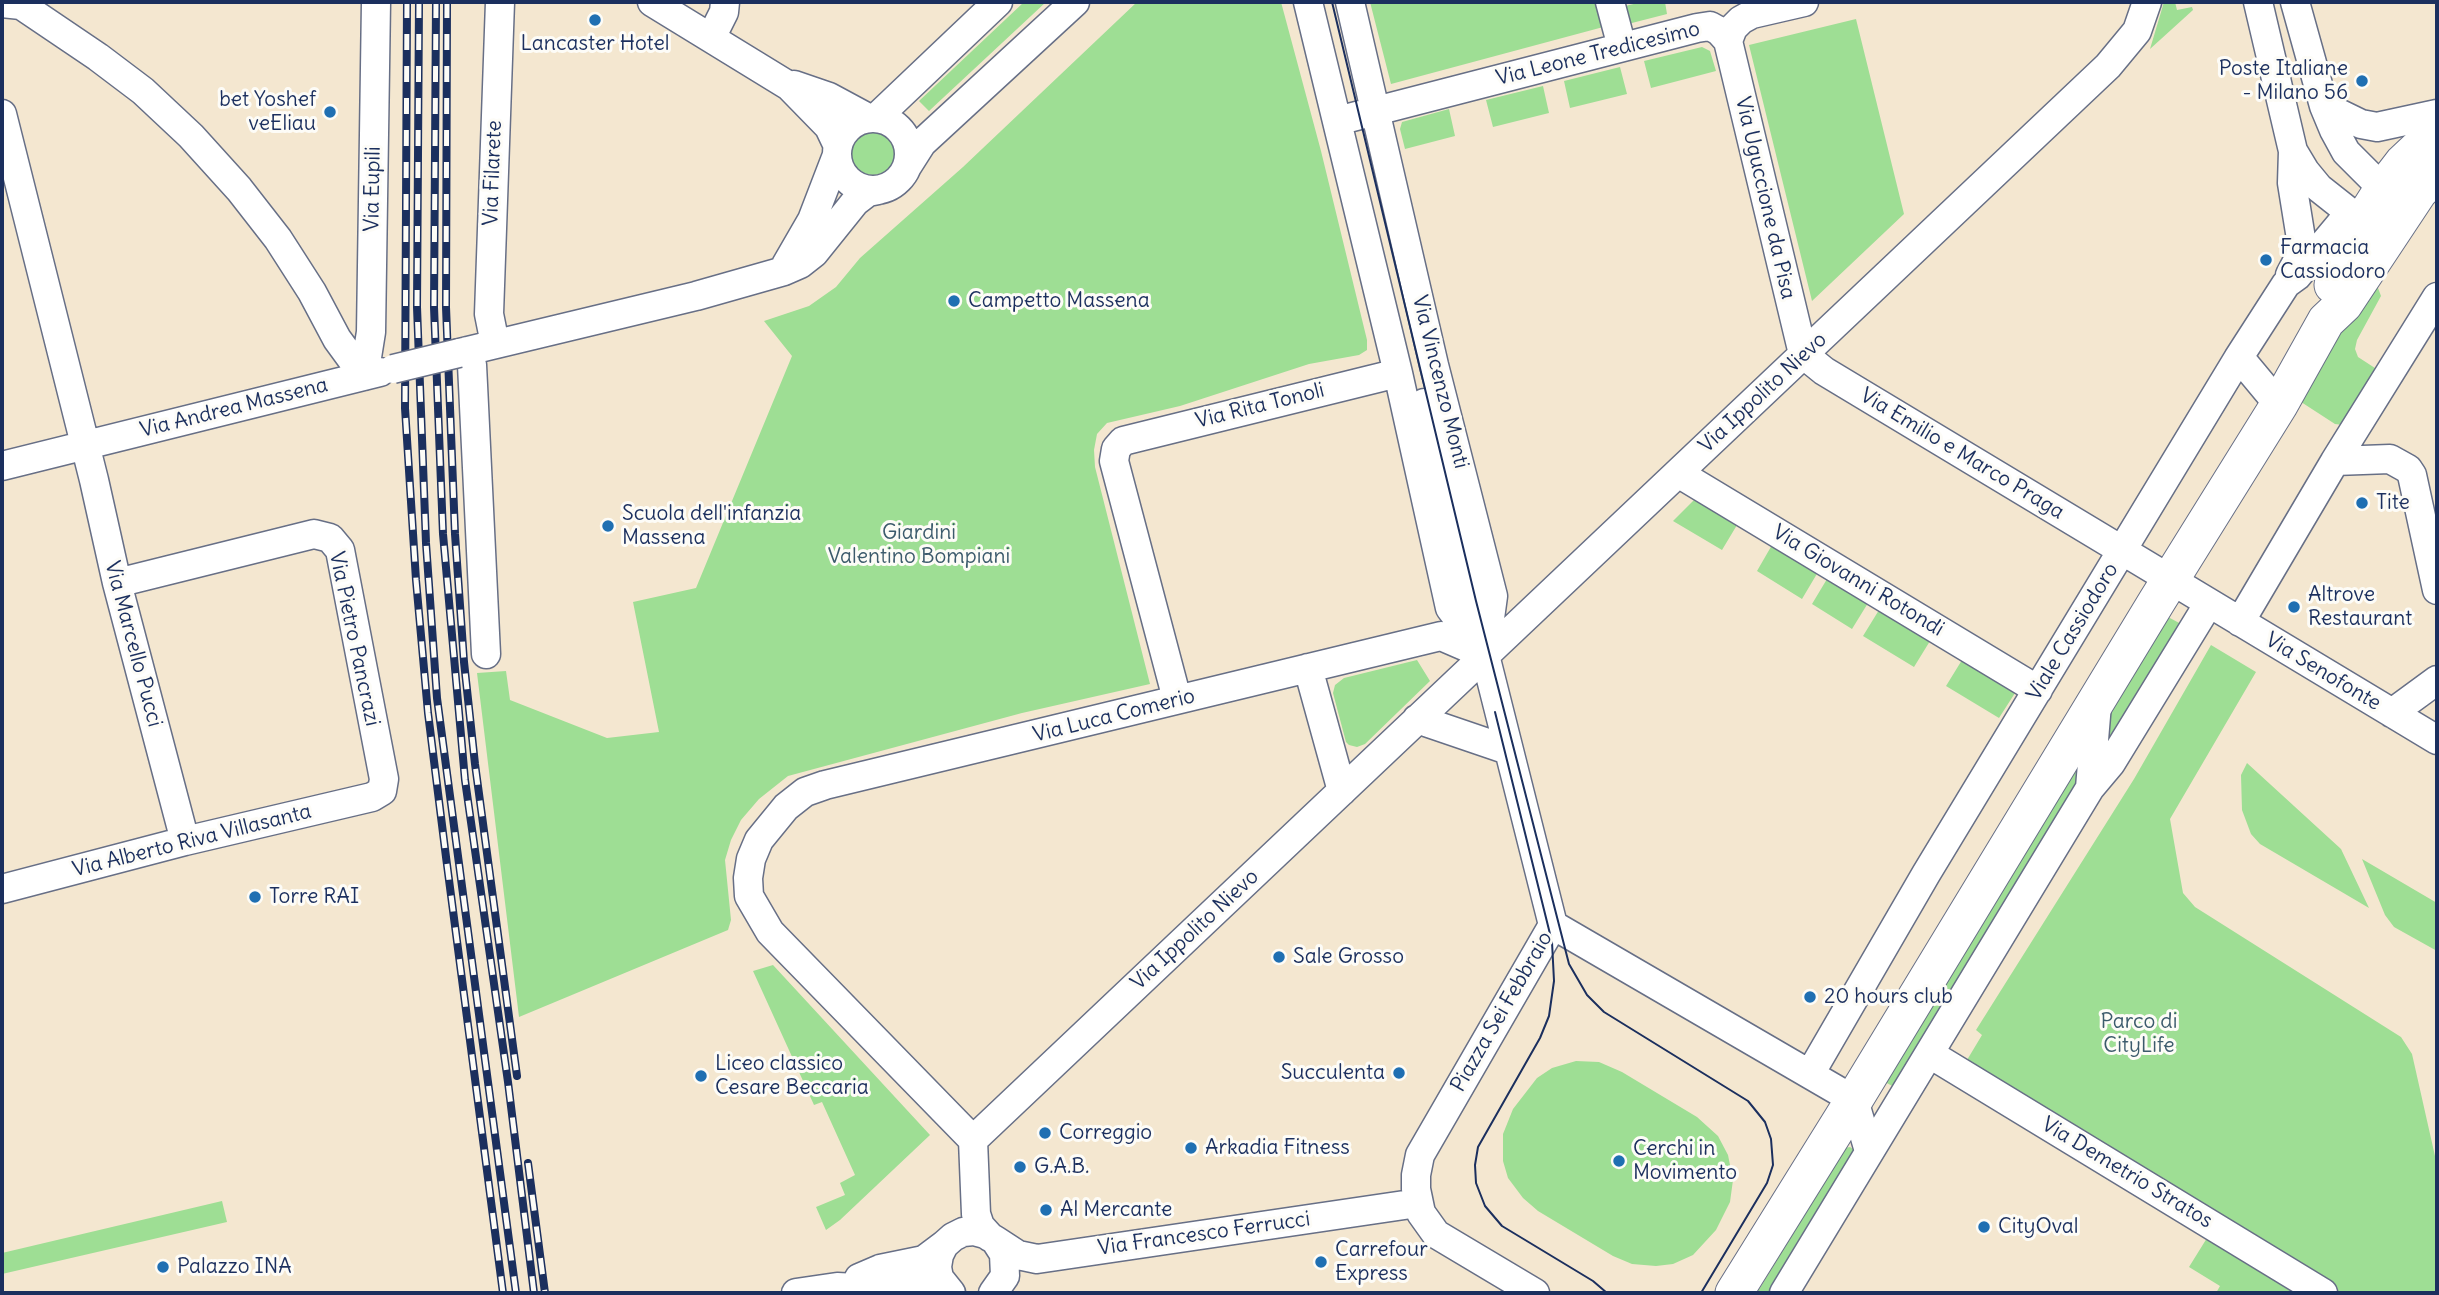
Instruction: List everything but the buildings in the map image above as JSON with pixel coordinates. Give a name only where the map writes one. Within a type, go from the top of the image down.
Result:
[{"type":"main road","points":[[2379,222],[2383,189],[2403,163],[2437,131]]},
{"type":"main road","points":[[1734,1293],[2279,405],[2326,321],[2327,296],[2379,222],[2437,174]]},
{"type":"street","name":"Via Eupili","points":[[364,376],[371,332],[376,2]]},
{"type":"street","name":"Via Filarete","points":[[495,344],[489,314],[500,2]]},
{"type":"street","points":[[652,2],[799,94],[825,122],[837,150],[842,172],[860,188],[878,190],[894,184],[903,175],[922,143],[1075,2]]},
{"type":"street","points":[[711,38],[724,12],[725,2]]},
{"type":"street","points":[[776,274],[792,257],[808,230],[837,150],[848,128],[858,121],[872,118],[998,2]]},
{"type":"street","name":"Via Vincenzo Monti","points":[[1308,2],[1355,116],[1434,365],[1493,596],[1485,655],[1553,925]]},
{"type":"street","points":[[1326,2],[1355,116]]},
{"type":"street","name":"Via Vincenzo Monti","points":[[1350,2],[1355,116],[1398,373],[1450,608],[1485,655]]},
{"type":"street","points":[[1610,2],[1622,47]]},
{"type":"street","name":"Via Leone Tredicesimo","points":[[1355,116],[1697,28],[1710,26],[1728,41],[1733,28],[1752,14],[1804,2]]},
{"type":"street","name":"Via Ippolito Nievo","points":[[972,1140],[2108,66],[2132,40],[2147,2]]},
{"type":"street","points":[[2259,2],[2293,151],[2292,183],[2302,245],[2300,256],[2286,284]]},
{"type":"street","points":[[2295,2],[2325,106],[2346,152],[2383,189]]},
{"type":"street","points":[[2,3],[22,5],[98,57],[143,91],[191,136],[239,189],[278,239],[312,292],[337,339],[364,376]]},
{"type":"street","name":"Via Uguccione da Pisa","points":[[1728,41],[1803,354]]},
{"type":"street","points":[[778,79],[829,97],[872,118],[892,123],[905,136],[909,147],[908,165]]},
{"type":"street","points":[[2325,106],[2347,118],[2377,127],[2437,114]]},
{"type":"street","name":"Via Marcello Pucci","points":[[2,114],[117,583],[186,841]]},
{"type":"street","points":[[2293,151],[2319,188],[2379,222]]},
{"type":"street","name":"Via Andrea Massena","points":[[2,466],[776,274],[806,260],[820,248],[855,202],[868,192],[878,190]]},
{"type":"street","name":"Viale Cassiodoro","points":[[1810,1073],[1926,874],[2286,284],[2297,276],[2343,221],[2379,222]]},
{"type":"street","points":[[2240,622],[2335,461],[2437,297]]},
{"type":"street","points":[[463,352],[473,385],[486,654]]},
{"type":"street","name":"Via Emilio e Marco Praga","points":[[1803,354],[1824,371],[2171,580]]},
{"type":"street","points":[[2239,357],[2279,405]]},
{"type":"street","name":"Via Rita Tonoli","points":[[1177,699],[1114,461],[1115,449],[1123,441],[1398,373]]},
{"type":"street","points":[[2335,461],[2390,459],[2408,469],[2412,475],[2436,577]]},
{"type":"street","name":"Via Giovanni Rotondi","points":[[1678,473],[2038,690]]},
{"type":"street","name":"Via Pietro Pancrazi","points":[[117,583],[314,534],[330,538],[340,550],[384,779],[382,791]]},
{"type":"street","name":"Via Senofonte","points":[[2171,580],[2437,740]]},
{"type":"street","points":[[1784,1293],[2090,788],[2110,763],[2209,603]]},
{"type":"street","name":"Via Luca Comerio","points":[[972,1140],[770,932],[749,896],[750,868],[759,840],[786,807],[804,792],[825,785],[1441,636],[1485,655]]},
{"type":"street","points":[[1308,668],[1342,791]]},
{"type":"street","points":[[2392,713],[2437,680]]},
{"type":"street","points":[[2090,788],[2097,702]]},
{"type":"street","points":[[1417,719],[1508,750]]},
{"type":"street","name":"Via Alberto Riva Villasanta","points":[[2,888],[372,797],[382,791]]},
{"type":"street","name":"Piazza Sei Febbraio","points":[[1535,1293],[1436,1234],[1421,1213],[1416,1175],[1420,1155],[1553,925],[1854,1100]]},
{"type":"street","name":"Via Demetrio Stratos","points":[[1923,1065],[2323,1293]]},
{"type":"street","points":[[1854,1100],[1869,1151]]},
{"type":"street","points":[[972,1140],[976,1214],[980,1226],[1002,1249],[1006,1265],[1003,1281],[993,1293]]},
{"type":"street","name":"Via Francesco Ferrucci","points":[[837,1287],[880,1269],[924,1260],[963,1232],[974,1231],[992,1238],[1018,1255],[1037,1259],[1418,1203]]},
{"type":"street","name":"Via Francesco Ferrucci","points":[[944,1245],[937,1261],[938,1273],[950,1293]]},
{"type":"street","name":"Via Francesco Ferrucci","points":[[796,1293],[837,1287],[876,1289],[928,1282],[950,1293]]},
{"type":"green space","points":[[1024,2],[1046,2],[929,111],[919,101]]},
{"type":"green space","name":"Giardini Valentino Bompiani","points":[[1137,2],[1281,2],[1321,151],[1367,340],[1367,350],[1359,355],[1309,364],[1180,406],[1107,423],[1097,434],[1095,467],[1150,684],[1022,713],[788,776],[759,799],[741,820],[731,840],[725,860],[731,920],[728,930],[519,1017],[477,673],[506,671],[510,700],[607,738],[659,732],[633,602],[696,588],[792,356],[764,321],[809,306],[836,287],[860,258],[963,167]]},
{"type":"green space","points":[[1370,2],[1601,2],[1607,26],[1391,84]]},
{"type":"green space","points":[[1642,2],[1665,2],[1667,14],[1628,24],[1621,7]]},
{"type":"green space","points":[[2164,2],[2175,2],[2177,10],[2192,7],[2193,10],[2150,49]]},
{"type":"green space","points":[[1856,19],[1904,214],[1812,301],[1749,45]]},
{"type":"green space","points":[[1702,47],[1710,51],[1716,71],[1651,88],[1644,61]]},
{"type":"green space","points":[[1620,67],[1627,94],[1570,108],[1564,81]]},
{"type":"green space","points":[[1543,86],[1549,113],[1493,127],[1486,100]]},
{"type":"green space","points":[[1449,109],[1455,136],[1405,149],[1400,129],[1402,122]]},
{"type":"green space","points":[[873,131],[889,137],[895,153],[889,169],[873,175],[857,169],[851,153],[857,137]]},
{"type":"green space","points":[[2371,282],[2378,288],[2381,296],[2357,340],[2355,349],[2358,357],[2378,370],[2343,425],[2335,424],[2298,400]]},
{"type":"green space","points":[[1695,499],[1737,525],[1722,550],[1673,521]]},
{"type":"green space","points":[[1772,545],[1818,572],[1802,599],[1757,571]]},
{"type":"green space","points":[[1827,579],[1868,603],[1852,629],[1812,604]]},
{"type":"green space","points":[[1879,610],[1930,641],[1914,667],[1863,636]]},
{"type":"green space","points":[[2168,617],[2183,625],[2103,756],[2106,721]]},
{"type":"green space","name":"Parco di CityLife","points":[[2211,645],[2256,672],[2170,819],[2183,893],[2195,907],[2401,1037],[2412,1054],[2437,1165],[2437,1293],[2216,1293],[2220,1286],[2189,1267],[2207,1238],[1955,1080],[1982,1035],[1976,1030],[2134,779]]},
{"type":"green space","points":[[1417,660],[1430,681],[1365,744],[1357,747],[1349,745],[1333,693],[1335,685],[1344,678]]},
{"type":"green space","points":[[1962,660],[2015,693],[1999,718],[1946,686]]},
{"type":"green space","points":[[2084,752],[2080,780],[1894,1087],[1885,1082]]},
{"type":"green space","points":[[2247,763],[2341,849],[2369,908],[2260,844],[2251,834],[2242,810],[2241,775]]},
{"type":"green space","points":[[2362,859],[2437,903],[2437,951],[2394,927],[2385,915]]},
{"type":"green space","points":[[773,965],[930,1135],[826,1230],[816,1207],[845,1195],[840,1183],[855,1175],[822,1102],[814,1105],[753,971]]},
{"type":"green space","points":[[1576,1061],[1599,1062],[1622,1072],[1697,1117],[1718,1136],[1728,1155],[1733,1180],[1730,1202],[1716,1230],[1693,1255],[1673,1264],[1632,1264],[1613,1256],[1538,1211],[1523,1198],[1508,1178],[1503,1161],[1503,1134],[1513,1109],[1537,1078],[1552,1068]]},
{"type":"green space","points":[[1850,1147],[1854,1153],[1769,1293],[1757,1293],[1845,1148]]},
{"type":"green space","points":[[222,1201],[227,1222],[2,1274],[2,1253]]},
{"type":"tram line","points":[[1332,2],[1476,601],[1569,964],[1587,995],[1604,1012],[1748,1101],[1765,1122],[1771,1139],[1773,1165],[1767,1183],[1701,1293]]},
{"type":"tram line","points":[[1495,712],[1552,942],[1554,981],[1549,1016],[1540,1038],[1478,1147],[1476,1183],[1485,1206],[1502,1226],[1593,1281],[1607,1293]]},
{"type":"railway","points":[[407,2],[405,408],[416,580],[428,713],[503,1293]]},
{"type":"railway","points":[[419,2],[417,307],[426,543],[437,698],[516,1293]]},
{"type":"railway","points":[[436,2],[434,307],[443,534],[465,780],[508,1082],[534,1293]]},
{"type":"railway","points":[[447,2],[446,307],[455,534],[464,662],[475,764],[517,1076]]},
{"type":"railway","points":[[528,1163],[545,1293]]},
{"type":"place","name":"Lancaster Hotel","points":[[595,20]]},
{"type":"place","name":"Poste Italiane - Milano 56","points":[[2362,81]]},
{"type":"place","name":"bet Yoshef veEliau","points":[[330,112]]},
{"type":"place","name":"Farmacia Cassiodoro","points":[[2266,260]]},
{"type":"place","name":"Campetto Massena","points":[[954,301]]},
{"type":"place","name":"Tite","points":[[2362,503]]},
{"type":"place","name":"Scuola dell'infanzia Massena","points":[[608,526]]},
{"type":"place","name":"Altrove Restaurant","points":[[2294,607]]},
{"type":"place","name":"Torre RAI","points":[[255,897]]},
{"type":"place","name":"Sale Grosso","points":[[1279,957]]},
{"type":"place","name":"20 hours club","points":[[1810,997]]},
{"type":"place","name":"Succulenta","points":[[1399,1073]]},
{"type":"place","name":"Liceo classico Cesare Beccaria","points":[[701,1076]]},
{"type":"place","name":"Correggio","points":[[1045,1133]]},
{"type":"place","name":"Arkadia Fitness","points":[[1191,1148]]},
{"type":"place","name":"Cerchi in Movimento","points":[[1619,1161]]},
{"type":"place","name":"G.A.B.","points":[[1020,1167]]},
{"type":"place","name":"Al Mercante","points":[[1046,1210]]},
{"type":"place","name":"CityOval","points":[[1984,1227]]},
{"type":"place","name":"Carrefour Express","points":[[1321,1262]]},
{"type":"place","name":"Palazzo INA","points":[[163,1267]]}]
